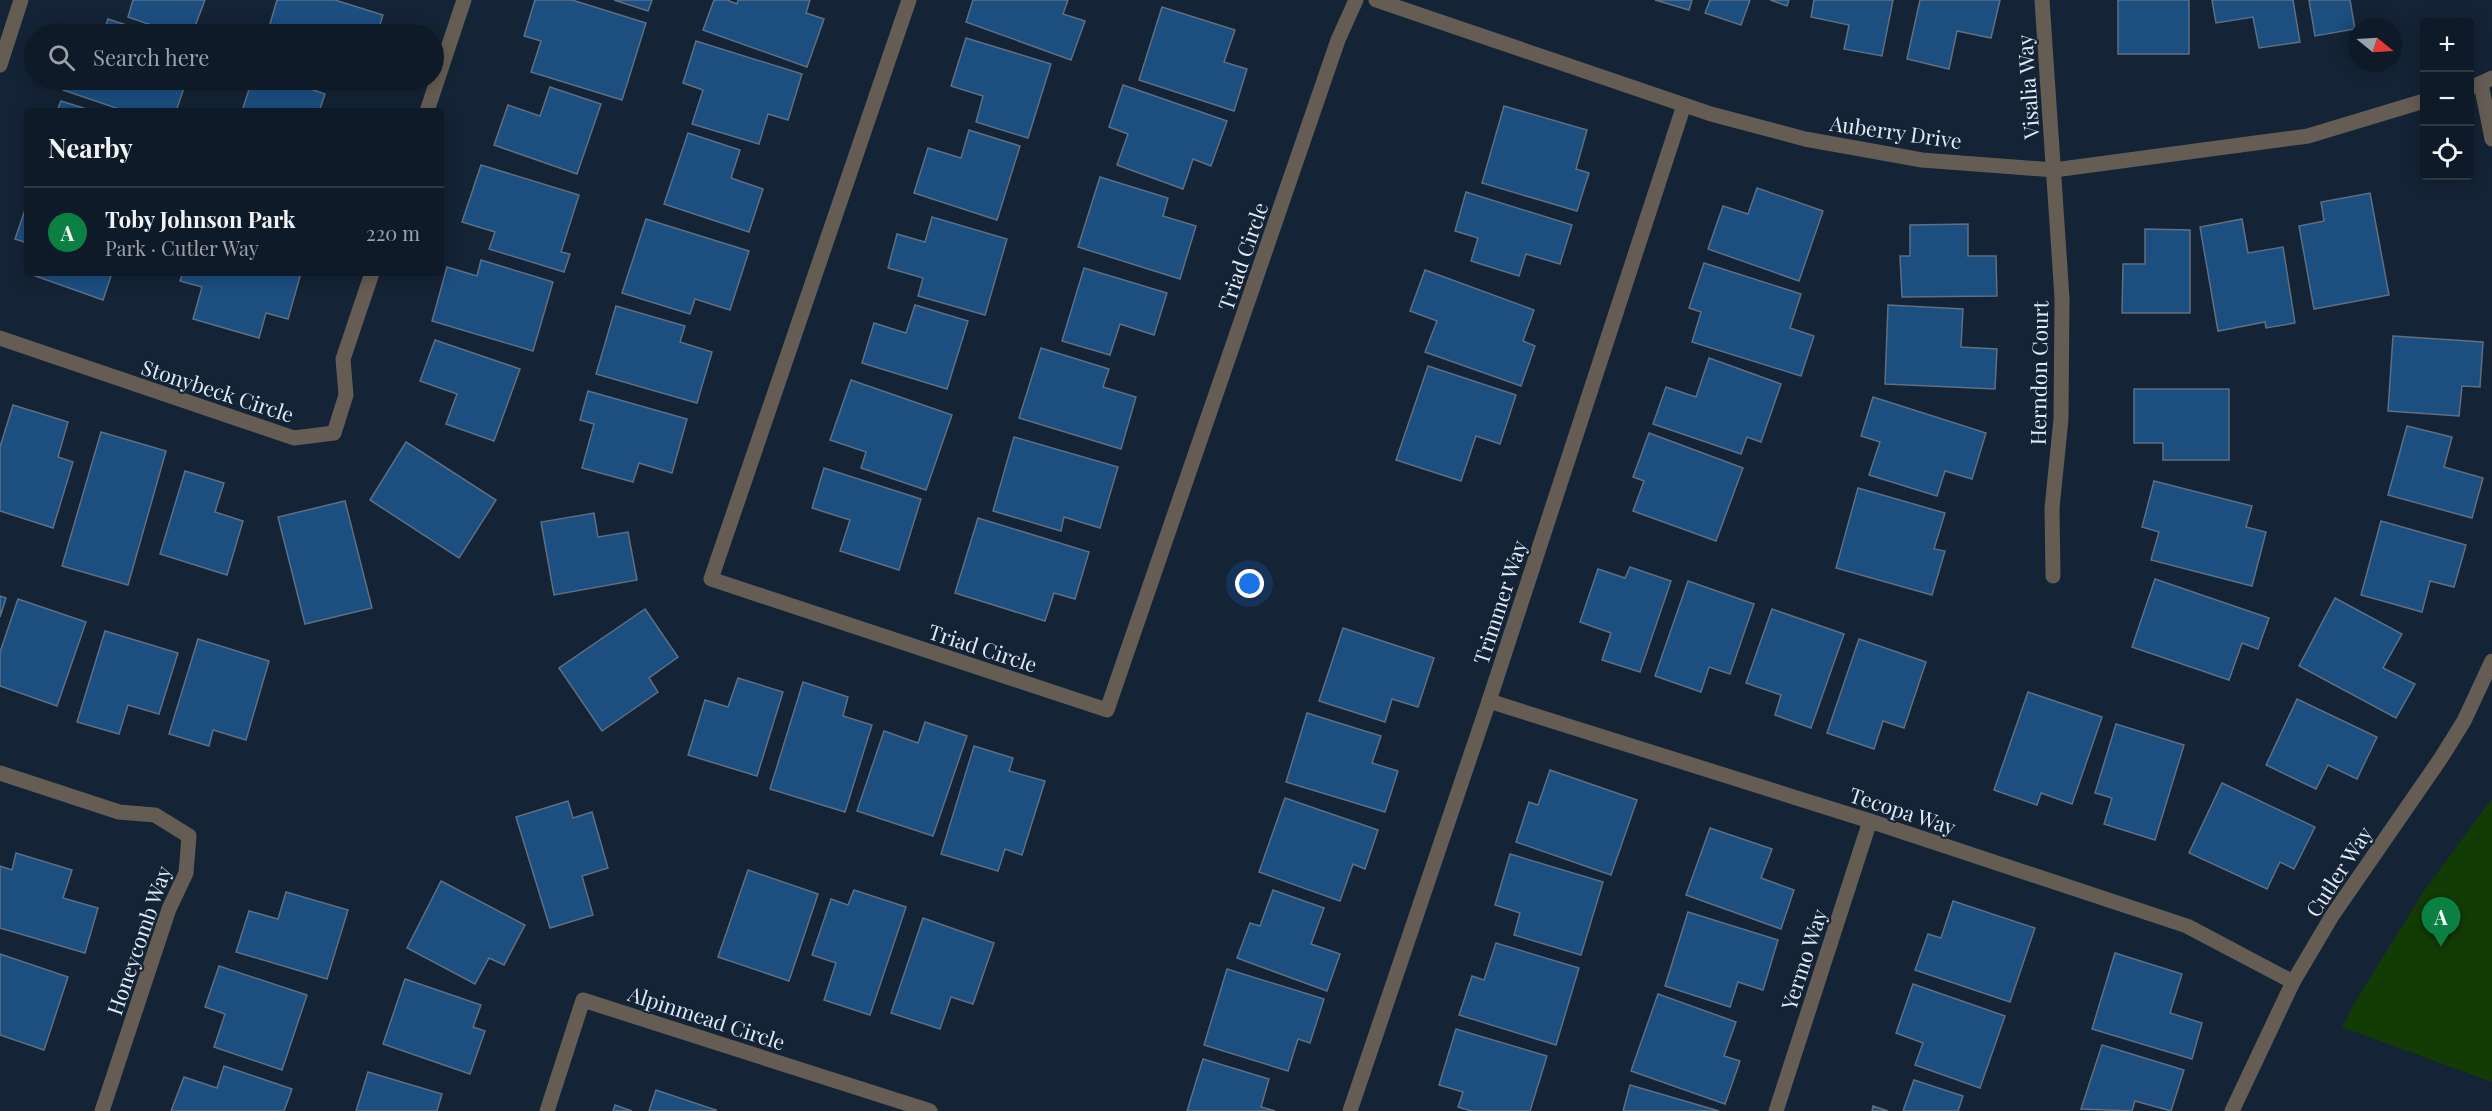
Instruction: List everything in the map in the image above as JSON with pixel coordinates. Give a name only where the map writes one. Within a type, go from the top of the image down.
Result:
[{"type":"street","points":[[0,65],[21,0]]},
{"type":"street","points":[[444,60],[464,0]]},
{"type":"street","name":"Triad Circle","points":[[909,0],[711,579],[1107,710],[1334,51],[1356,0]]},
{"type":"street","name":"Auberry Drive","points":[[1376,0],[1684,105],[1805,139],[1922,160],[2054,170],[2308,136],[2420,102]]},
{"type":"street","name":"Visalia Way","points":[[2042,0],[2054,170]]},
{"type":"street","points":[[2481,84],[2492,139]]},
{"type":"street","points":[[428,108],[434,90]]},
{"type":"street","name":"Trimmer Way","points":[[1350,1111],[1489,701],[1684,105]]},
{"type":"street","name":"Herndon Court","points":[[2053,576],[2052,508],[2061,419],[2062,309],[2054,170]]},
{"type":"street","name":"Stonybeck Circle","points":[[0,338],[294,438],[334,433],[346,395],[343,359],[371,276]]},
{"type":"street","name":"Cutler Way","points":[[2232,1111],[2293,982],[2359,874],[2447,749],[2483,684],[2492,661]]},
{"type":"street","name":"Tecopa Way","points":[[1489,701],[1870,821],[2187,926],[2293,982]]},
{"type":"street","name":"Honeycomb Way","points":[[0,773],[119,812],[154,814],[189,836],[186,873],[169,909],[102,1111]]},
{"type":"street","name":"Yermo Way","points":[[1776,1111],[1870,821]]},
{"type":"street","name":"Alpinmead Circle","points":[[547,1111],[583,999],[930,1111]]},
{"type":"green space","points":[[2492,799],[2492,1082],[2342,1027],[2424,891]]},
{"type":"building","points":[[133,0],[205,0],[196,24],[148,24],[128,17]]},
{"type":"building","points":[[277,0],[335,0],[383,15],[380,24],[270,24]]},
{"type":"building","points":[[535,0],[572,0],[646,23],[622,100],[531,72],[541,41],[524,36]]},
{"type":"building","points":[[614,0],[652,0],[648,11]]},
{"type":"building","points":[[714,0],[727,0],[737,4],[738,0],[810,0],[806,13],[824,19],[807,67],[703,30]]},
{"type":"building","points":[[973,0],[1068,0],[1063,14],[1085,21],[1071,60],[966,22]]},
{"type":"building","points":[[1655,0],[1692,0],[1689,10]]},
{"type":"building","points":[[1710,0],[1750,0],[1741,25],[1705,13]]},
{"type":"building","points":[[1770,0],[1789,0],[1787,6]]},
{"type":"building","points":[[1814,0],[1893,0],[1882,56],[1844,49],[1849,25],[1811,17]]},
{"type":"building","points":[[1920,0],[2000,0],[1991,38],[1957,31],[1949,69],[1907,59]]},
{"type":"building","points":[[2118,0],[2189,0],[2189,54],[2118,54]]},
{"type":"building","points":[[2212,0],[2293,0],[2300,42],[2259,48],[2253,17],[2216,23]]},
{"type":"building","points":[[2309,0],[2350,0],[2353,18],[2348,18],[2348,30],[2315,36]]},
{"type":"building","points":[[1162,7],[1235,30],[1224,62],[1247,69],[1234,111],[1139,80]]},
{"type":"building","points":[[108,19],[123,24],[106,24]]},
{"type":"building","points":[[966,38],[1051,64],[1028,138],[976,122],[983,96],[951,86]]},
{"type":"building","points":[[696,41],[802,74],[788,120],[768,114],[759,144],[692,124],[703,90],[683,83]]},
{"type":"building","points":[[1123,85],[1227,121],[1211,166],[1193,159],[1183,189],[1117,165],[1128,134],[1109,127]]},
{"type":"building","points":[[550,87],[601,104],[577,174],[494,145],[508,105],[540,116]]},
{"type":"building","points":[[63,90],[183,90],[177,108],[116,108]]},
{"type":"building","points":[[249,90],[314,90],[325,94],[320,108],[243,108]]},
{"type":"building","points":[[61,101],[83,108],[58,108]]},
{"type":"building","points":[[1504,106],[1587,130],[1576,169],[1589,173],[1577,211],[1482,183]]},
{"type":"building","points":[[969,130],[1020,146],[997,220],[914,193],[928,148],[961,158]]},
{"type":"building","points":[[688,133],[740,150],[731,178],[763,189],[749,232],[664,204]]},
{"type":"building","points":[[481,165],[579,195],[561,252],[570,254],[564,272],[489,249],[495,232],[462,222]]},
{"type":"building","points":[[1100,177],[1168,198],[1163,216],[1196,226],[1180,279],[1078,247]]},
{"type":"building","points":[[1757,188],[1823,211],[1799,281],[1708,249],[1723,206],[1748,214]]},
{"type":"building","points":[[1466,192],[1572,225],[1560,264],[1526,254],[1519,276],[1471,261],[1478,238],[1455,231]]},
{"type":"building","points":[[2370,193],[2389,295],[2314,309],[2299,226],[2324,221],[2321,202]]},
{"type":"building","points":[[24,213],[24,242],[15,239]]},
{"type":"building","points":[[932,217],[1007,239],[985,315],[918,296],[923,278],[888,268],[897,234],[925,242]]},
{"type":"building","points":[[646,219],[749,251],[730,310],[695,299],[690,314],[622,293]]},
{"type":"building","points":[[2242,219],[2248,253],[2283,247],[2295,323],[2266,328],[2265,322],[2218,331],[2200,227]]},
{"type":"building","points":[[1968,224],[1968,256],[1996,256],[1997,296],[1902,297],[1900,256],[1910,256],[1910,225]]},
{"type":"building","points":[[2145,229],[2190,230],[2190,313],[2122,313],[2123,264],[2145,264]]},
{"type":"building","points":[[481,260],[553,282],[533,351],[432,321],[447,267],[477,276]]},
{"type":"building","points":[[1704,263],[1801,294],[1790,328],[1814,336],[1801,376],[1692,342],[1701,312],[1689,308]]},
{"type":"building","points":[[1084,268],[1167,293],[1154,335],[1120,324],[1110,355],[1062,341]]},
{"type":"building","points":[[1425,270],[1534,310],[1523,341],[1535,346],[1521,386],[1425,352],[1437,321],[1410,311]]},
{"type":"building","points":[[35,276],[111,276],[103,300]]},
{"type":"building","points":[[182,276],[300,276],[288,319],[266,313],[259,338],[193,319],[202,287],[180,281]]},
{"type":"building","points":[[915,305],[968,321],[947,389],[862,363],[874,323],[906,333]]},
{"type":"building","points":[[1888,305],[1963,309],[1961,347],[1997,349],[1995,389],[1885,384]]},
{"type":"building","points":[[616,306],[685,326],[680,342],[712,352],[697,403],[596,374]]},
{"type":"building","points":[[2393,336],[2483,342],[2480,387],[2462,386],[2459,416],[2388,411]]},
{"type":"building","points":[[435,340],[520,369],[494,441],[446,424],[457,394],[420,381]]},
{"type":"building","points":[[1041,348],[1109,369],[1103,387],[1136,397],[1121,449],[1019,418]]},
{"type":"building","points":[[1709,358],[1781,384],[1761,442],[1747,437],[1741,454],[1653,424],[1666,387],[1696,397]]},
{"type":"building","points":[[1428,366],[1516,395],[1500,444],[1476,436],[1461,481],[1396,460]]},
{"type":"building","points":[[851,380],[952,415],[926,490],[861,468],[866,452],[830,440]]},
{"type":"building","points":[[2134,389],[2229,389],[2229,460],[2163,460],[2163,443],[2134,443]]},
{"type":"building","points":[[588,391],[687,419],[672,473],[639,463],[633,482],[582,468],[594,424],[580,420]]},
{"type":"building","points":[[1873,397],[1986,433],[1972,479],[1945,471],[1937,496],[1869,475],[1880,442],[1861,436]]},
{"type":"building","points":[[13,405],[68,422],[58,457],[73,462],[53,528],[0,511],[0,447]]},
{"type":"building","points":[[2407,426],[2452,437],[2444,467],[2483,478],[2472,518],[2388,495]]},
{"type":"building","points":[[101,432],[166,451],[128,585],[62,566]]},
{"type":"building","points":[[1649,433],[1743,468],[1716,541],[1633,511],[1644,481],[1633,477]]},
{"type":"building","points":[[1014,437],[1118,467],[1100,528],[1064,517],[1061,531],[993,511]]},
{"type":"building","points":[[406,442],[496,500],[459,558],[370,500]]},
{"type":"building","points":[[824,468],[921,499],[899,570],[840,551],[850,520],[812,508]]},
{"type":"building","points":[[185,471],[224,483],[215,512],[243,521],[227,575],[160,554]]},
{"type":"building","points":[[2154,481],[2252,506],[2246,527],[2266,532],[2252,586],[2151,560],[2159,532],[2142,527]]},
{"type":"building","points":[[1858,488],[1945,513],[1934,549],[1945,551],[1932,595],[1836,568]]},
{"type":"building","points":[[345,501],[372,608],[305,624],[278,517]]},
{"type":"building","points":[[594,513],[598,537],[628,532],[637,580],[554,595],[541,522]]},
{"type":"building","points":[[978,518],[1089,552],[1075,599],[1054,593],[1045,621],[955,593]]},
{"type":"building","points":[[2381,521],[2466,545],[2454,587],[2430,581],[2422,612],[2361,595]]},
{"type":"building","points":[[1630,567],[1671,581],[1640,672],[1602,660],[1611,633],[1580,622],[1598,569],[1625,578]]},
{"type":"building","points":[[2155,579],[2269,618],[2258,649],[2242,643],[2229,680],[2132,647]]},
{"type":"building","points":[[1688,581],[1754,604],[1730,674],[1709,667],[1701,692],[1655,676]]},
{"type":"building","points":[[0,596],[6,598],[0,617]]},
{"type":"building","points":[[2335,598],[2402,634],[2383,668],[2415,684],[2396,718],[2299,666]]},
{"type":"building","points":[[18,599],[86,622],[57,706],[0,686],[0,652]]},
{"type":"building","points":[[645,609],[678,657],[649,678],[658,692],[602,731],[559,668]]},
{"type":"building","points":[[1772,609],[1844,634],[1811,728],[1775,715],[1781,695],[1746,683]]},
{"type":"building","points":[[1343,628],[1434,658],[1418,707],[1392,699],[1385,722],[1319,701]]},
{"type":"building","points":[[105,631],[178,653],[159,714],[128,705],[119,734],[77,722]]},
{"type":"building","points":[[198,639],[269,661],[246,740],[213,730],[209,746],[169,734]]},
{"type":"building","points":[[1859,639],[1926,662],[1904,728],[1883,721],[1874,749],[1827,733]]},
{"type":"building","points":[[738,678],[783,692],[757,776],[688,755],[705,700],[728,707]]},
{"type":"building","points":[[803,682],[848,697],[843,716],[872,725],[845,812],[770,789]]},
{"type":"building","points":[[2028,692],[2102,717],[2072,804],[2041,793],[2037,805],[1994,790]]},
{"type":"building","points":[[2297,699],[2377,737],[2357,779],[2328,765],[2316,789],[2266,765]]},
{"type":"building","points":[[1307,713],[1381,736],[1372,763],[1398,771],[1385,812],[1286,782]]},
{"type":"building","points":[[925,722],[967,736],[933,836],[857,811],[884,731],[918,743]]},
{"type":"building","points":[[2116,724],[2184,745],[2155,840],[2104,824],[2112,798],[2095,793]]},
{"type":"building","points":[[974,746],[1013,758],[1009,771],[1045,781],[1022,855],[1005,849],[998,871],[941,854]]},
{"type":"building","points":[[1550,770],[1637,800],[1611,875],[1516,842],[1529,802],[1538,805]]},
{"type":"building","points":[[2222,783],[2315,827],[2294,869],[2280,862],[2267,889],[2189,853]]},
{"type":"building","points":[[1285,798],[1378,830],[1365,869],[1353,864],[1340,901],[1259,872]]},
{"type":"building","points":[[568,801],[573,818],[592,812],[608,868],[582,876],[593,915],[550,928],[516,817]]},
{"type":"building","points":[[1710,828],[1772,849],[1761,878],[1794,890],[1781,929],[1686,895]]},
{"type":"building","points":[[16,853],[72,870],[63,898],[98,908],[85,953],[0,928],[0,866],[12,870]]},
{"type":"building","points":[[1510,854],[1603,882],[1581,955],[1514,935],[1520,913],[1495,905]]},
{"type":"building","points":[[748,870],[818,894],[789,981],[718,957]]},
{"type":"building","points":[[441,881],[525,925],[504,965],[489,958],[475,984],[407,948]]},
{"type":"building","points":[[854,890],[906,907],[870,1015],[824,1000],[836,963],[812,955],[831,899],[848,905]]},
{"type":"building","points":[[1273,890],[1324,908],[1311,944],[1340,954],[1327,991],[1237,958],[1250,923],[1260,926]]},
{"type":"building","points":[[286,892],[348,910],[327,979],[236,952],[249,911],[278,919]]},
{"type":"building","points":[[1953,901],[2035,928],[2010,1002],[1915,970],[1928,934],[1941,938]]},
{"type":"building","points":[[1688,912],[1778,940],[1763,990],[1738,982],[1730,1007],[1665,986]]},
{"type":"building","points":[[923,918],[994,943],[973,1004],[951,997],[940,1029],[891,1013]]},
{"type":"building","points":[[1496,943],[1579,968],[1556,1045],[1459,1015],[1472,976],[1484,980]]},
{"type":"building","points":[[2115,953],[2182,974],[2170,1013],[2202,1023],[2192,1059],[2092,1029]]},
{"type":"building","points":[[0,954],[68,977],[44,1050],[0,1035]]},
{"type":"building","points":[[219,966],[307,995],[282,1070],[214,1047],[225,1014],[205,1007]]},
{"type":"building","points":[[1227,969],[1324,999],[1310,1043],[1298,1039],[1288,1071],[1204,1045]]},
{"type":"building","points":[[405,979],[481,1005],[473,1027],[485,1031],[470,1074],[383,1044]]},
{"type":"building","points":[[1913,984],[2005,1016],[1980,1088],[1915,1065],[1923,1043],[1896,1033]]},
{"type":"building","points":[[1658,994],[1736,1022],[1724,1056],[1740,1061],[1725,1104],[1631,1071]]},
{"type":"building","points":[[1456,1029],[1547,1056],[1530,1111],[1471,1111],[1458,1107],[1463,1092],[1439,1085]]},
{"type":"building","points":[[2102,1045],[2184,1070],[2171,1111],[2135,1101],[2132,1111],[2081,1109]]},
{"type":"building","points":[[1203,1059],[1269,1079],[1261,1107],[1275,1111],[1187,1111]]},
{"type":"building","points":[[224,1066],[292,1089],[284,1111],[171,1111],[184,1077],[217,1088]]},
{"type":"building","points":[[368,1072],[442,1094],[437,1111],[356,1111]]},
{"type":"building","points":[[1914,1080],[1963,1096],[1958,1111],[1903,1111]]},
{"type":"building","points":[[1630,1085],[1719,1111],[1623,1111]]},
{"type":"building","points":[[656,1090],[716,1110],[649,1111]]},
{"type":"building","points":[[615,1105],[632,1111],[613,1111]]},
{"type":"building","points":[[1873,1106],[1888,1111],[1872,1111]]},
{"type":"place","name":"Toby Johnson Park","points":[[2441,947]]}]
